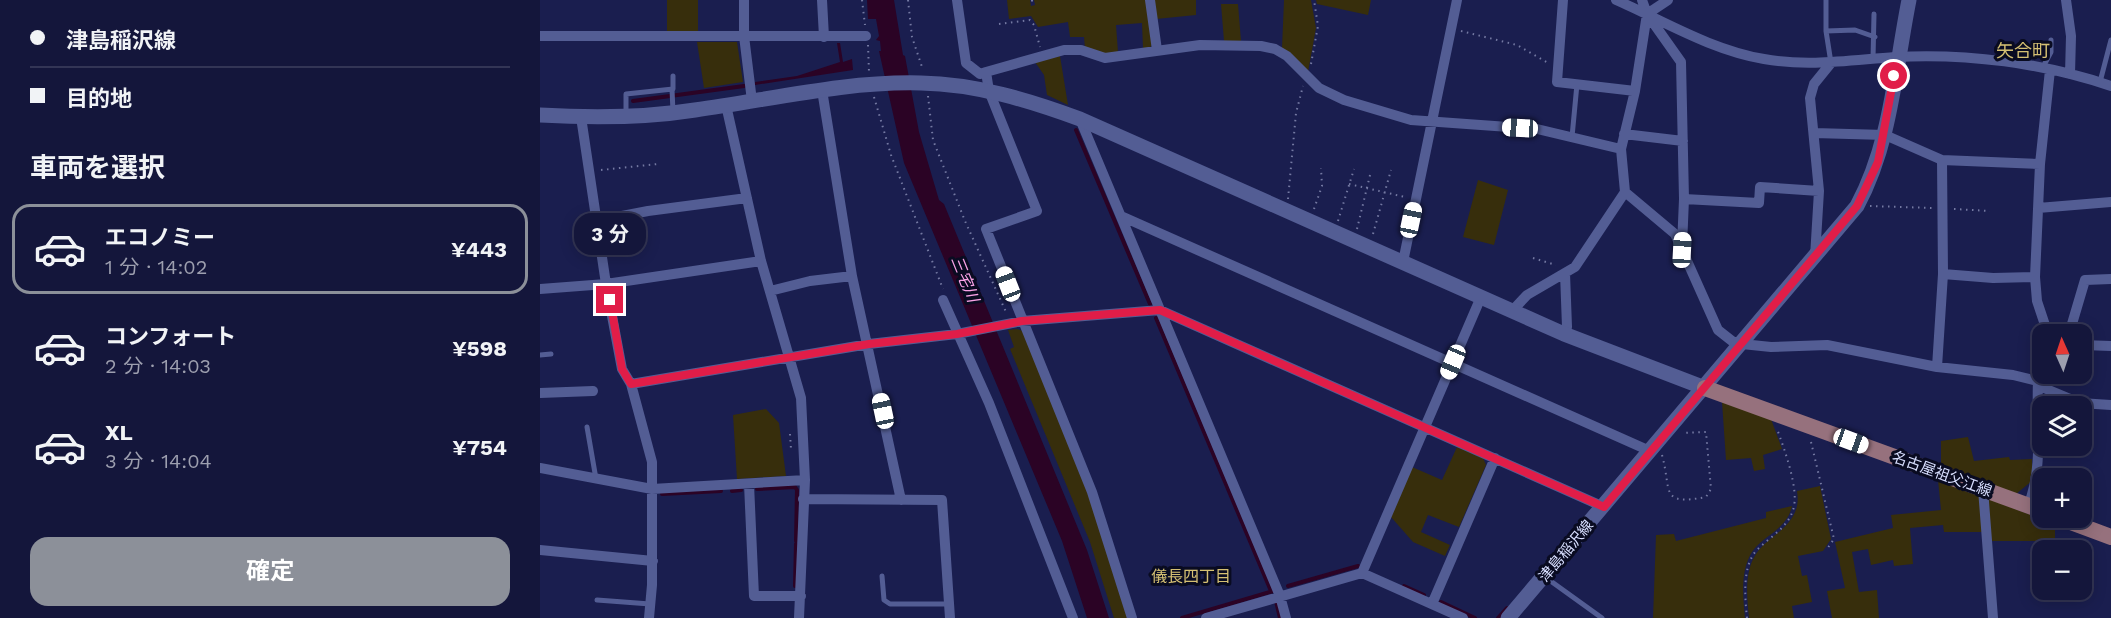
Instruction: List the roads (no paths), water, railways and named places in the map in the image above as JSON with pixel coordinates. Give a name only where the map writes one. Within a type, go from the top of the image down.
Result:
[{"type":"main road","name":"名古屋祖父江線","points":[[1705,388],[2032,507]]},
{"type":"main road","points":[[2087,528],[2111,537]]},
{"type":"street","points":[[744,0],[744,36],[752,101]]},
{"type":"street","points":[[822,0],[824,37]]},
{"type":"street","points":[[957,0],[966,63],[980,74],[1064,50],[1081,50],[1105,58],[1200,45],[1261,46],[1275,49],[1287,56],[1306,78],[1319,88],[1344,100],[1431,123],[1537,129],[1621,149]]},
{"type":"street","points":[[1150,0],[1157,50]]},
{"type":"street","points":[[1403,262],[1457,0]]},
{"type":"street","points":[[1563,0],[1557,82],[1635,91]]},
{"type":"street","points":[[1616,0],[1726,49],[1763,59],[1810,64],[1898,57],[1972,58],[2046,69],[2106,84]]},
{"type":"street","points":[[1642,0],[1647,14],[1681,62],[1684,200],[1682,250]]},
{"type":"street","points":[[1512,311],[1527,295],[1575,267],[1625,192],[1621,149],[1635,91],[1647,14],[1668,0]]},
{"type":"street","name":"津島稲沢線","points":[[1508,618],[1857,206],[1878,162],[1885,135],[1909,0]]},
{"type":"street","points":[[2066,0],[2071,36],[2070,74]]},
{"type":"street","points":[[540,36],[866,36]]},
{"type":"street","points":[[1815,257],[1819,191],[1810,98],[1814,84],[1831,63]]},
{"type":"street","points":[[2045,324],[2037,301],[2035,277],[2046,69]]},
{"type":"street","points":[[986,72],[989,91],[1037,211],[986,229],[1017,322],[1092,492],[1132,618]]},
{"type":"street","points":[[540,115],[626,116],[673,106],[726,105],[872,84],[923,83],[989,91],[1032,101],[1080,119],[1564,334],[1705,388]]},
{"type":"street","points":[[822,90],[852,276],[869,344],[901,500]]},
{"type":"street","points":[[726,105],[761,261],[801,398],[805,480],[800,618]]},
{"type":"street","points":[[581,117],[606,284],[622,369],[631,384],[652,462],[652,561],[649,618]]},
{"type":"street","points":[[1080,119],[1280,596],[1286,618]]},
{"type":"street","points":[[1814,133],[1885,135],[1942,160],[2040,164]]},
{"type":"street","points":[[1624,134],[1683,141]]},
{"type":"street","points":[[1937,367],[1943,274],[1942,160]]},
{"type":"street","points":[[1684,200],[1759,203],[1760,187],[1819,191]]},
{"type":"street","points":[[1625,192],[1675,234],[1718,330],[1732,341],[1771,347],[1827,345],[1937,367],[2013,375],[2032,380]]},
{"type":"street","points":[[596,221],[648,211],[747,198]]},
{"type":"street","points":[[2038,208],[2111,202]]},
{"type":"street","points":[[1120,216],[1653,448]]},
{"type":"street","points":[[540,289],[606,284],[761,261]]},
{"type":"street","points":[[1564,334],[1567,327],[1567,272]]},
{"type":"street","points":[[1943,274],[1993,278],[2035,277]]},
{"type":"street","points":[[770,291],[810,281],[852,276]]},
{"type":"street","points":[[2072,324],[2085,280],[2111,279]]},
{"type":"street","points":[[1362,573],[1481,297]]},
{"type":"street","points":[[943,300],[960,333],[989,403],[1073,618]]},
{"type":"street","points":[[631,384],[869,344],[960,333],[1017,322],[1160,310],[1604,507]]},
{"type":"street","points":[[2092,345],[2111,346]]},
{"type":"street","points":[[2037,468],[2038,384]]},
{"type":"street","points":[[2041,384],[2044,388],[2080,402],[2111,405]]},
{"type":"street","points":[[540,393],[593,391]]},
{"type":"street","points":[[1432,604],[1495,458]]},
{"type":"street","points":[[540,468],[652,489],[805,480]]},
{"type":"street","points":[[749,484],[754,596],[801,596]]},
{"type":"street","points":[[1983,489],[1993,618]]},
{"type":"street","points":[[803,499],[942,500],[950,618]]},
{"type":"street","points":[[540,550],[652,561]]},
{"type":"street","points":[[1206,618],[1362,573],[1463,618]]},
{"type":"lane","points":[[1826,0],[1826,31],[1831,63]]},
{"type":"lane","points":[[1873,59],[1874,14]]},
{"type":"lane","points":[[1826,31],[1855,30],[1875,37]]},
{"type":"lane","points":[[2046,69],[2051,51],[2051,40]]},
{"type":"lane","points":[[2106,84],[2111,40]]},
{"type":"lane","points":[[673,76],[673,106]]},
{"type":"lane","points":[[1572,137],[1577,84]]},
{"type":"lane","points":[[626,116],[626,94],[672,91]]},
{"type":"lane","points":[[540,354],[551,354]]},
{"type":"lane","points":[[587,427],[596,479]]},
{"type":"lane","points":[[882,576],[884,600],[890,604],[949,604]]},
{"type":"lane","points":[[1544,577],[1602,618]]},
{"type":"lane","points":[[597,600],[651,604]]},
{"type":"water","name":"三宅川","points":[[867,0],[894,0],[919,132],[939,200],[944,204],[1087,550],[1109,618],[1087,618],[1062,541],[904,163],[879,51],[881,51],[880,41],[876,40],[879,36],[876,19],[868,19]]},
{"type":"water","points":[[837,43],[840,43],[843,62],[852,59],[853,70],[755,85],[755,82],[797,76],[840,62]]},
{"type":"waterway","points":[[633,101],[744,86]]},
{"type":"waterway","points":[[1076,130],[1150,304]]},
{"type":"waterway","points":[[1156,318],[1271,591]]},
{"type":"waterway","points":[[757,489],[795,487],[797,490],[796,541]]},
{"type":"waterway","points":[[732,491],[741,490]]},
{"type":"waterway","points":[[662,494],[721,491]]},
{"type":"waterway","points":[[795,586],[796,544]]},
{"type":"waterway","points":[[1288,586],[1358,566]]},
{"type":"waterway","points":[[1404,586],[1424,595]]},
{"type":"waterway","points":[[1182,618],[1273,591]]},
{"type":"waterway","points":[[1276,601],[1280,618]]},
{"type":"waterway","points":[[1441,602],[1475,618]]},
{"type":"waterway","points":[[1498,618],[1507,608]]},
{"type":"district","name":"矢合町","points":[[2023,50]]},
{"type":"district","name":"儀長四丁目","points":[[1191,576]]}]
